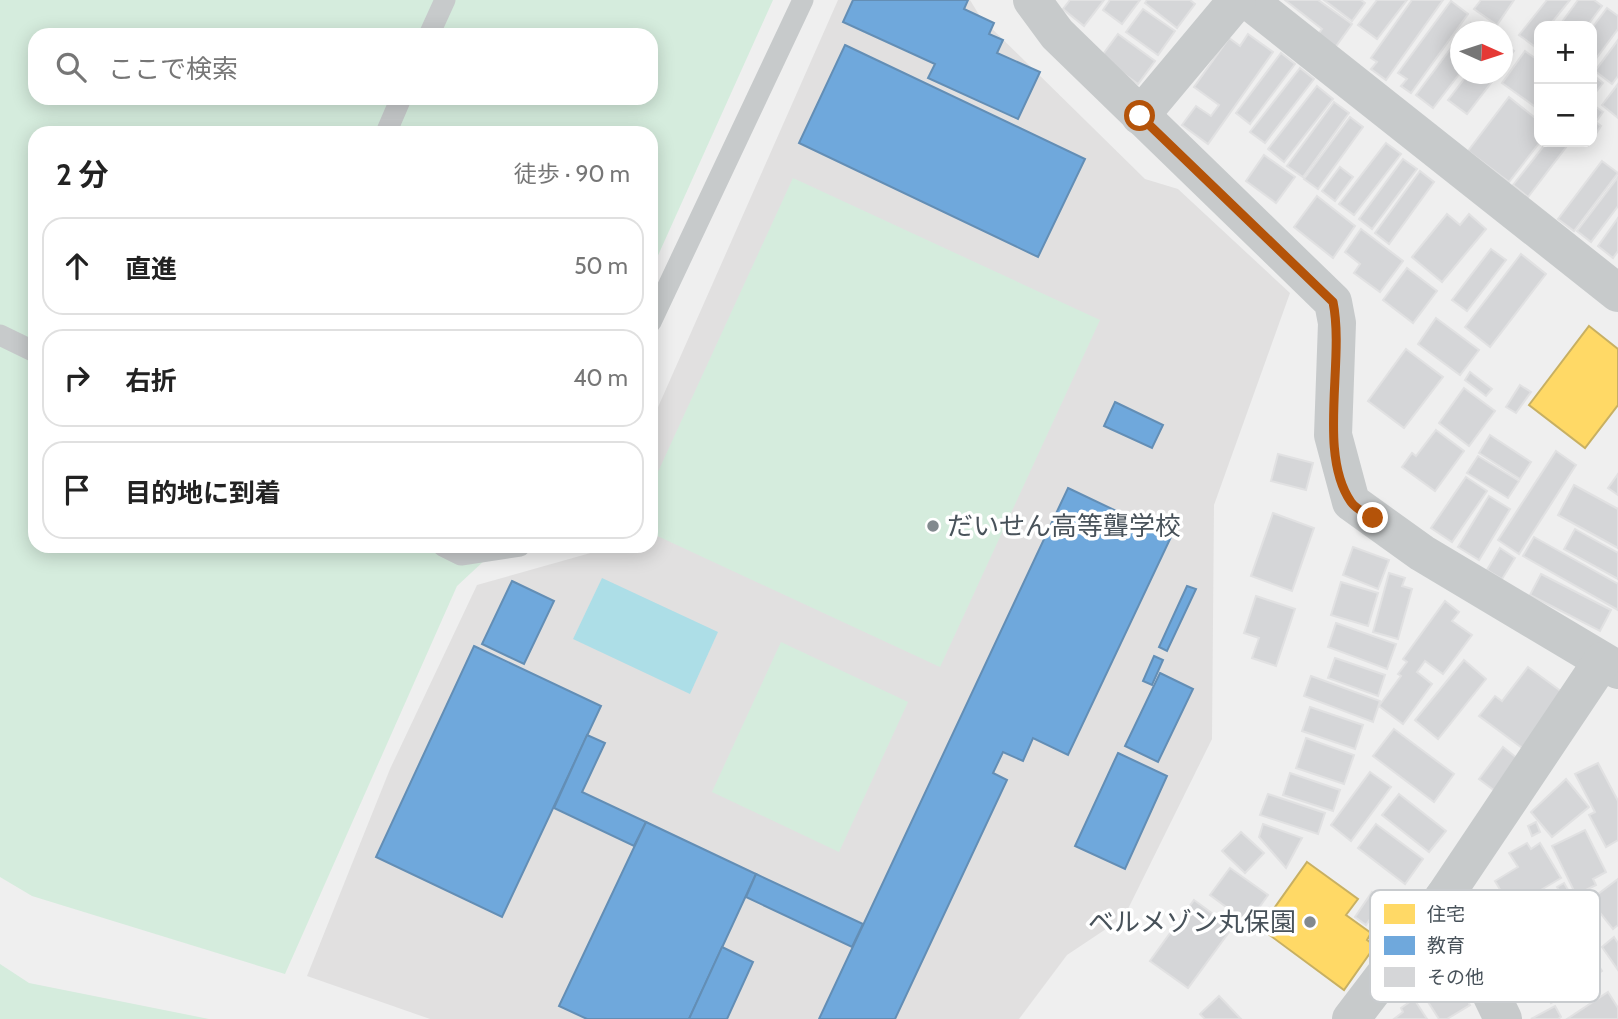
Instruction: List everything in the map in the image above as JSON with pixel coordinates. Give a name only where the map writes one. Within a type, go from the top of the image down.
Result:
[{"type":"street","points":[[1032,0],[1057,34],[1333,302],[1337,323],[1333,435],[1351,502],[1422,553],[1610,665],[1449,890]]},
{"type":"street","points":[[1140,116],[1237,0]]},
{"type":"street","points":[[1248,0],[1618,293]]},
{"type":"street","points":[[1351,1019],[1370,994]]},
{"type":"street","points":[[1495,1002],[1503,1019]]},
{"type":"lane","points":[[432,28],[445,0]]},
{"type":"lane","points":[[658,307],[803,0]]},
{"type":"lane","points":[[389,126],[398,105]]},
{"type":"lane","points":[[0,335],[28,349]]},
{"type":"lane","points":[[457,553],[474,553]]},
{"type":"shaded area","name":"だいせん高等聾学校","points":[[838,0],[970,0],[981,18],[1145,179],[1178,189],[1290,293],[1214,505],[1212,739],[1124,917],[1067,955],[1019,1019],[430,1019],[307,976],[390,769],[477,585],[590,553],[658,553],[658,407]]},
{"type":"green space","points":[[0,0],[773,0],[658,255],[658,126],[28,126],[28,553],[492,553],[457,586],[285,974],[32,896],[0,877]]},
{"type":"green space","points":[[793,178],[1100,320],[940,667],[658,536],[658,472]]},
{"type":"green space","points":[[781,642],[908,702],[839,852],[712,792]]},
{"type":"green space","points":[[0,964],[29,983],[209,1019],[0,1019]]},
{"type":"water","points":[[602,578],[718,632],[690,694],[573,639]]},
{"type":"building: 住宅","points":[[1589,326],[1618,349],[1618,405],[1585,448],[1529,405]]},
{"type":"building: 住宅","name":"ベルメゾン丸保園","points":[[1307,862],[1358,899],[1346,915],[1370,932],[1367,940],[1370,942],[1370,953],[1344,990],[1260,928]]},
{"type":"building: 教育","points":[[853,0],[968,0],[964,9],[994,23],[989,34],[1003,40],[997,53],[1040,72],[1018,119],[928,78],[935,64],[843,22]]},
{"type":"building: 教育","points":[[845,45],[1085,159],[1038,257],[799,143]]},
{"type":"building: 教育","points":[[1115,402],[1163,425],[1152,448],[1104,426]]},
{"type":"building: 教育","points":[[1068,488],[1171,537],[1068,755],[1033,738],[1023,761],[1003,752],[993,773],[1007,780],[895,1019],[819,1019]]},
{"type":"building: 教育","points":[[512,581],[554,601],[524,664],[482,644]]},
{"type":"building: 教育","points":[[1187,586],[1196,589],[1167,651],[1159,647]]},
{"type":"building: 教育","points":[[474,646],[601,706],[502,917],[376,857]]},
{"type":"building: 教育","points":[[1154,656],[1163,660],[1152,685],[1143,681]]},
{"type":"building: 教育","points":[[1160,673],[1193,689],[1158,762],[1125,746]]},
{"type":"building: 教育","points":[[587,735],[605,743],[582,792],[646,822],[634,846],[554,808]]},
{"type":"building: 教育","points":[[1118,753],[1167,776],[1125,869],[1075,846]]},
{"type":"building: 教育","points":[[646,822],[756,874],[689,1019],[587,1019],[559,1006]]},
{"type":"building: 教育","points":[[756,874],[863,924],[852,947],[746,897]]},
{"type":"building: 教育","points":[[722,947],[753,962],[727,1019],[689,1019]]},
{"type":"building: その他","points":[[1070,0],[1104,0],[1084,26],[1063,9]]},
{"type":"building: その他","points":[[1110,0],[1140,0],[1122,24],[1103,10]]},
{"type":"building: その他","points":[[1147,0],[1190,0],[1195,4],[1177,28],[1145,3]]},
{"type":"building: その他","points":[[1285,0],[1318,0],[1352,24],[1334,49],[1317,36],[1322,29]]},
{"type":"building: その他","points":[[1324,0],[1361,0],[1365,3],[1352,21]]},
{"type":"building: その他","points":[[1377,0],[1407,0],[1377,39],[1358,25]]},
{"type":"building: その他","points":[[1412,0],[1443,0],[1386,80],[1371,69],[1377,62],[1371,58]]},
{"type":"building: その他","points":[[1481,0],[1514,0],[1500,21],[1491,21],[1474,9]]},
{"type":"building: その他","points":[[1547,0],[1570,0],[1553,21],[1534,21],[1534,46],[1519,35]]},
{"type":"building: その他","points":[[1578,0],[1594,0],[1602,6],[1591,21],[1563,21]]},
{"type":"building: その他","points":[[1451,1],[1468,14],[1463,21],[1450,21],[1450,39],[1411,93],[1401,86],[1407,79],[1398,73]]},
{"type":"building: その他","points":[[1607,8],[1618,16],[1618,29],[1597,57],[1597,21]]},
{"type":"building: その他","points":[[1143,9],[1175,31],[1158,55],[1126,32]]},
{"type":"building: その他","points":[[1118,34],[1155,61],[1138,84],[1101,57]]},
{"type":"building: その他","points":[[1248,34],[1273,52],[1208,144],[1182,125],[1196,106],[1211,116],[1219,105],[1194,87],[1229,38],[1240,46]]},
{"type":"building: その他","points":[[1618,40],[1618,76],[1612,84],[1597,73],[1597,68]]},
{"type":"building: その他","points":[[1450,49],[1452,84],[1433,108],[1416,95]]},
{"type":"building: その他","points":[[1525,51],[1534,57],[1534,106],[1503,84],[1513,84],[1513,68]]},
{"type":"building: その他","points":[[1281,53],[1295,64],[1250,124],[1236,113]]},
{"type":"building: その他","points":[[1300,68],[1314,79],[1265,143],[1250,132]]},
{"type":"building: その他","points":[[1597,78],[1603,83],[1597,91]]},
{"type":"building: その他","points":[[1460,84],[1490,84],[1467,114],[1448,100]]},
{"type":"building: その他","points":[[1618,84],[1618,118],[1602,105]]},
{"type":"building: その他","points":[[1317,86],[1333,99],[1284,162],[1268,149]]},
{"type":"building: その他","points":[[1509,97],[1534,117],[1534,147],[1536,147],[1509,182],[1468,151]]},
{"type":"building: その他","points":[[1334,102],[1349,113],[1303,177],[1287,166]]},
{"type":"building: その他","points":[[1597,108],[1603,112],[1597,121]]},
{"type":"building: その他","points":[[1350,117],[1363,127],[1318,189],[1304,179]]},
{"type":"building: その他","points":[[1386,143],[1401,154],[1354,215],[1339,204]]},
{"type":"building: その他","points":[[1543,147],[1566,147],[1528,197],[1513,185]]},
{"type":"building: その他","points":[[1264,155],[1295,177],[1276,203],[1246,181]]},
{"type":"building: その他","points":[[1403,159],[1417,169],[1372,229],[1359,219]]},
{"type":"building: その他","points":[[1602,161],[1618,173],[1574,231],[1558,219]]},
{"type":"building: その他","points":[[1340,167],[1353,177],[1335,201],[1322,191]]},
{"type":"building: その他","points":[[1420,171],[1434,182],[1389,244],[1375,233]]},
{"type":"building: その他","points":[[1618,177],[1618,206],[1591,242],[1577,231]]},
{"type":"building: その他","points":[[1317,196],[1355,226],[1333,258],[1294,227]]},
{"type":"building: その他","points":[[1447,214],[1460,225],[1469,214],[1486,229],[1442,282],[1412,257]]},
{"type":"building: その他","points":[[1618,218],[1618,251],[1613,258],[1598,246]]},
{"type":"building: その他","points":[[1361,229],[1403,261],[1380,292],[1354,273],[1360,264],[1345,252]]},
{"type":"building: その他","points":[[1491,249],[1506,260],[1467,311],[1452,300]]},
{"type":"building: その他","points":[[1521,254],[1546,274],[1490,347],[1465,327]]},
{"type":"building: その他","points":[[1407,268],[1437,291],[1413,323],[1383,300]]},
{"type":"building: その他","points":[[1436,318],[1479,350],[1460,375],[1418,344]]},
{"type":"building: その他","points":[[1406,349],[1443,377],[1404,428],[1368,401]]},
{"type":"building: その他","points":[[1470,372],[1492,389],[1486,396],[1465,380]]},
{"type":"building: その他","points":[[1520,385],[1531,392],[1516,413],[1506,407]]},
{"type":"building: その他","points":[[1464,388],[1495,411],[1469,446],[1439,423]]},
{"type":"building: その他","points":[[1436,430],[1464,451],[1435,491],[1402,467],[1412,453],[1416,456]]},
{"type":"building: その他","points":[[1490,435],[1531,462],[1520,479],[1479,453]]},
{"type":"building: その他","points":[[1556,451],[1576,465],[1519,554],[1498,540]]},
{"type":"building: その他","points":[[1278,454],[1313,463],[1306,490],[1271,481]]},
{"type":"building: その他","points":[[1478,456],[1519,481],[1508,498],[1467,473]]},
{"type":"building: その他","points":[[1618,474],[1618,495],[1608,488]]},
{"type":"building: その他","points":[[1466,477],[1487,491],[1452,542],[1431,528]]},
{"type":"building: その他","points":[[1574,485],[1618,509],[1618,548],[1558,515]]},
{"type":"building: その他","points":[[1489,496],[1510,509],[1479,560],[1458,547]]},
{"type":"building: その他","points":[[1273,513],[1314,528],[1292,591],[1251,576]]},
{"type":"building: その他","points":[[1575,529],[1618,553],[1618,579],[1564,549]]},
{"type":"building: その他","points":[[1534,537],[1618,584],[1618,610],[1523,556]]},
{"type":"building: その他","points":[[1353,547],[1389,560],[1378,589],[1343,575]]},
{"type":"building: その他","points":[[1500,548],[1515,558],[1502,579],[1487,570]]},
{"type":"building: その他","points":[[1389,573],[1405,578],[1402,586],[1412,589],[1398,639],[1373,632]]},
{"type":"building: その他","points":[[1541,574],[1611,610],[1600,631],[1530,595]]},
{"type":"building: その他","points":[[1341,582],[1378,593],[1368,626],[1331,615]]},
{"type":"building: その他","points":[[1256,596],[1295,609],[1276,666],[1252,658],[1259,638],[1244,633]]},
{"type":"building: その他","points":[[1445,601],[1459,612],[1452,621],[1472,635],[1443,674],[1425,661],[1417,672],[1432,684],[1403,724],[1379,706],[1401,676],[1398,674],[1407,662],[1403,659]]},
{"type":"building: その他","points":[[1336,623],[1396,644],[1387,669],[1328,647]]},
{"type":"building: その他","points":[[1335,658],[1385,675],[1378,696],[1328,678]]},
{"type":"building: その他","points":[[1464,660],[1486,679],[1438,739],[1415,720]]},
{"type":"building: その他","points":[[1528,667],[1566,695],[1525,750],[1479,716],[1495,696],[1502,701]]},
{"type":"building: その他","points":[[1311,676],[1380,701],[1373,722],[1304,696]]},
{"type":"building: その他","points":[[1310,707],[1363,725],[1355,749],[1302,731]]},
{"type":"building: その他","points":[[1394,729],[1454,774],[1434,802],[1373,756]]},
{"type":"building: その他","points":[[1306,738],[1354,755],[1344,784],[1296,768]]},
{"type":"building: その他","points":[[1503,747],[1527,766],[1503,797],[1479,779]]},
{"type":"building: その他","points":[[1598,763],[1618,801],[1618,840],[1606,847],[1589,815],[1595,812],[1575,774]]},
{"type":"building: その他","points":[[1370,772],[1391,787],[1351,841],[1331,825]]},
{"type":"building: その他","points":[[1290,773],[1340,790],[1333,811],[1283,795]]},
{"type":"building: その他","points":[[1566,779],[1589,807],[1552,837],[1531,812]]},
{"type":"building: その他","points":[[1268,794],[1325,813],[1318,834],[1260,815]]},
{"type":"building: その他","points":[[1399,794],[1446,831],[1429,852],[1382,815]]},
{"type":"building: その他","points":[[1536,822],[1540,832],[1532,836],[1528,826]]},
{"type":"building: その他","points":[[1263,824],[1302,838],[1286,868],[1259,837]]},
{"type":"building: その他","points":[[1376,824],[1423,859],[1405,884],[1358,848]]},
{"type":"building: その他","points":[[1585,830],[1606,872],[1593,879],[1596,885],[1586,890],[1574,890],[1552,846]]},
{"type":"building: その他","points":[[1241,832],[1264,853],[1245,873],[1222,851]]},
{"type":"building: その他","points":[[1527,843],[1531,849],[1540,843],[1561,878],[1541,890],[1500,890],[1495,881],[1518,867],[1509,853]]},
{"type":"building: その他","points":[[1230,868],[1268,895],[1248,923],[1210,895]]},
{"type":"building: その他","points":[[1618,879],[1618,925],[1613,929],[1600,913],[1600,892]]},
{"type":"building: その他","points":[[1564,883],[1568,890],[1559,890],[1557,887]]},
{"type":"building: その他","points":[[1370,895],[1370,919],[1366,925],[1355,917]]},
{"type":"building: その他","points":[[1194,900],[1232,928],[1188,988],[1150,961]]},
{"type":"building: その他","points":[[1614,937],[1618,943],[1618,970],[1602,947]]},
{"type":"building: その他","points":[[1608,992],[1618,1008],[1618,1019],[1567,1019],[1593,1002],[1600,1002],[1600,997]]},
{"type":"building: その他","points":[[1219,996],[1241,1019],[1205,1019],[1200,1014]]},
{"type":"building: その他","points":[[1410,1002],[1416,1002],[1427,1019],[1394,1019],[1403,1012],[1401,1008]]},
{"type":"building: その他","points":[[1428,1002],[1468,1002],[1470,1005],[1447,1019],[1439,1019]]},
{"type":"building: その他","points":[[1555,1006],[1561,1017],[1558,1019],[1531,1019]]},
{"type":"place","name":"だいせん高等聾学校","points":[[933,526]]},
{"type":"place","name":"ベルメゾン丸保園","points":[[1310,922]]},
{"type":"route","points":[[1140,116],[1333,302],[1337,323],[1333,435],[1337,457],[1351,502],[1373,518]]}]
